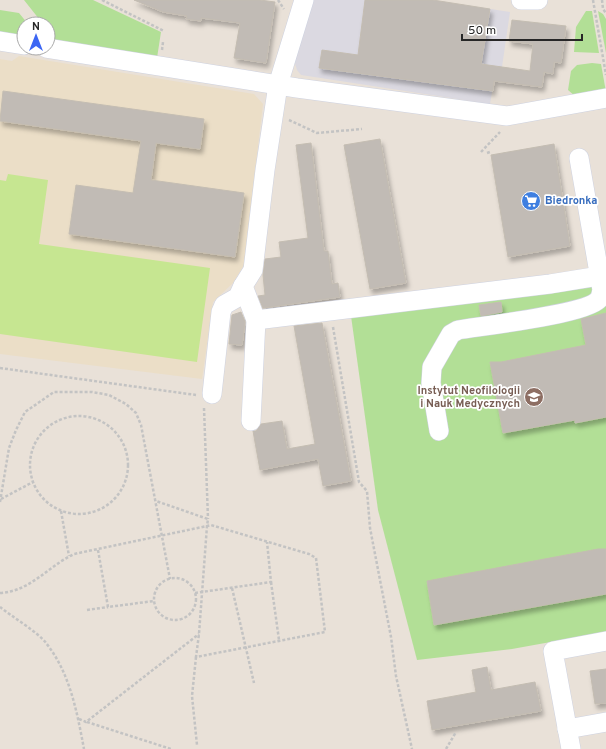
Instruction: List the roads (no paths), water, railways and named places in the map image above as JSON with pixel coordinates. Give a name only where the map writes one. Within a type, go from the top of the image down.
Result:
[{"type":"street","points":[[211,396],[221,312],[224,305],[238,297],[253,270],[265,170],[278,85],[304,0]]},
{"type":"street","points":[[521,0],[538,0]]},
{"type":"street","points":[[0,41],[16,44]]},
{"type":"street","points":[[56,50],[278,85],[507,116],[606,98]]},
{"type":"street","points":[[439,431],[431,383],[432,367],[451,334],[458,330],[564,313],[587,307],[599,299],[602,290],[603,275],[579,158]]},
{"type":"street","points":[[256,320],[550,284],[603,275]]},
{"type":"street","points":[[243,286],[256,320],[251,421]]},
{"type":"street","points":[[571,749],[553,651],[606,641]]},
{"type":"street","points":[[567,729],[606,722]]},
{"type":"place","name":"Biedronka","points":[[531,201]]},
{"type":"place","name":"Instytut Neofilologii i Nauk Medycznych","points":[[534,397]]}]
